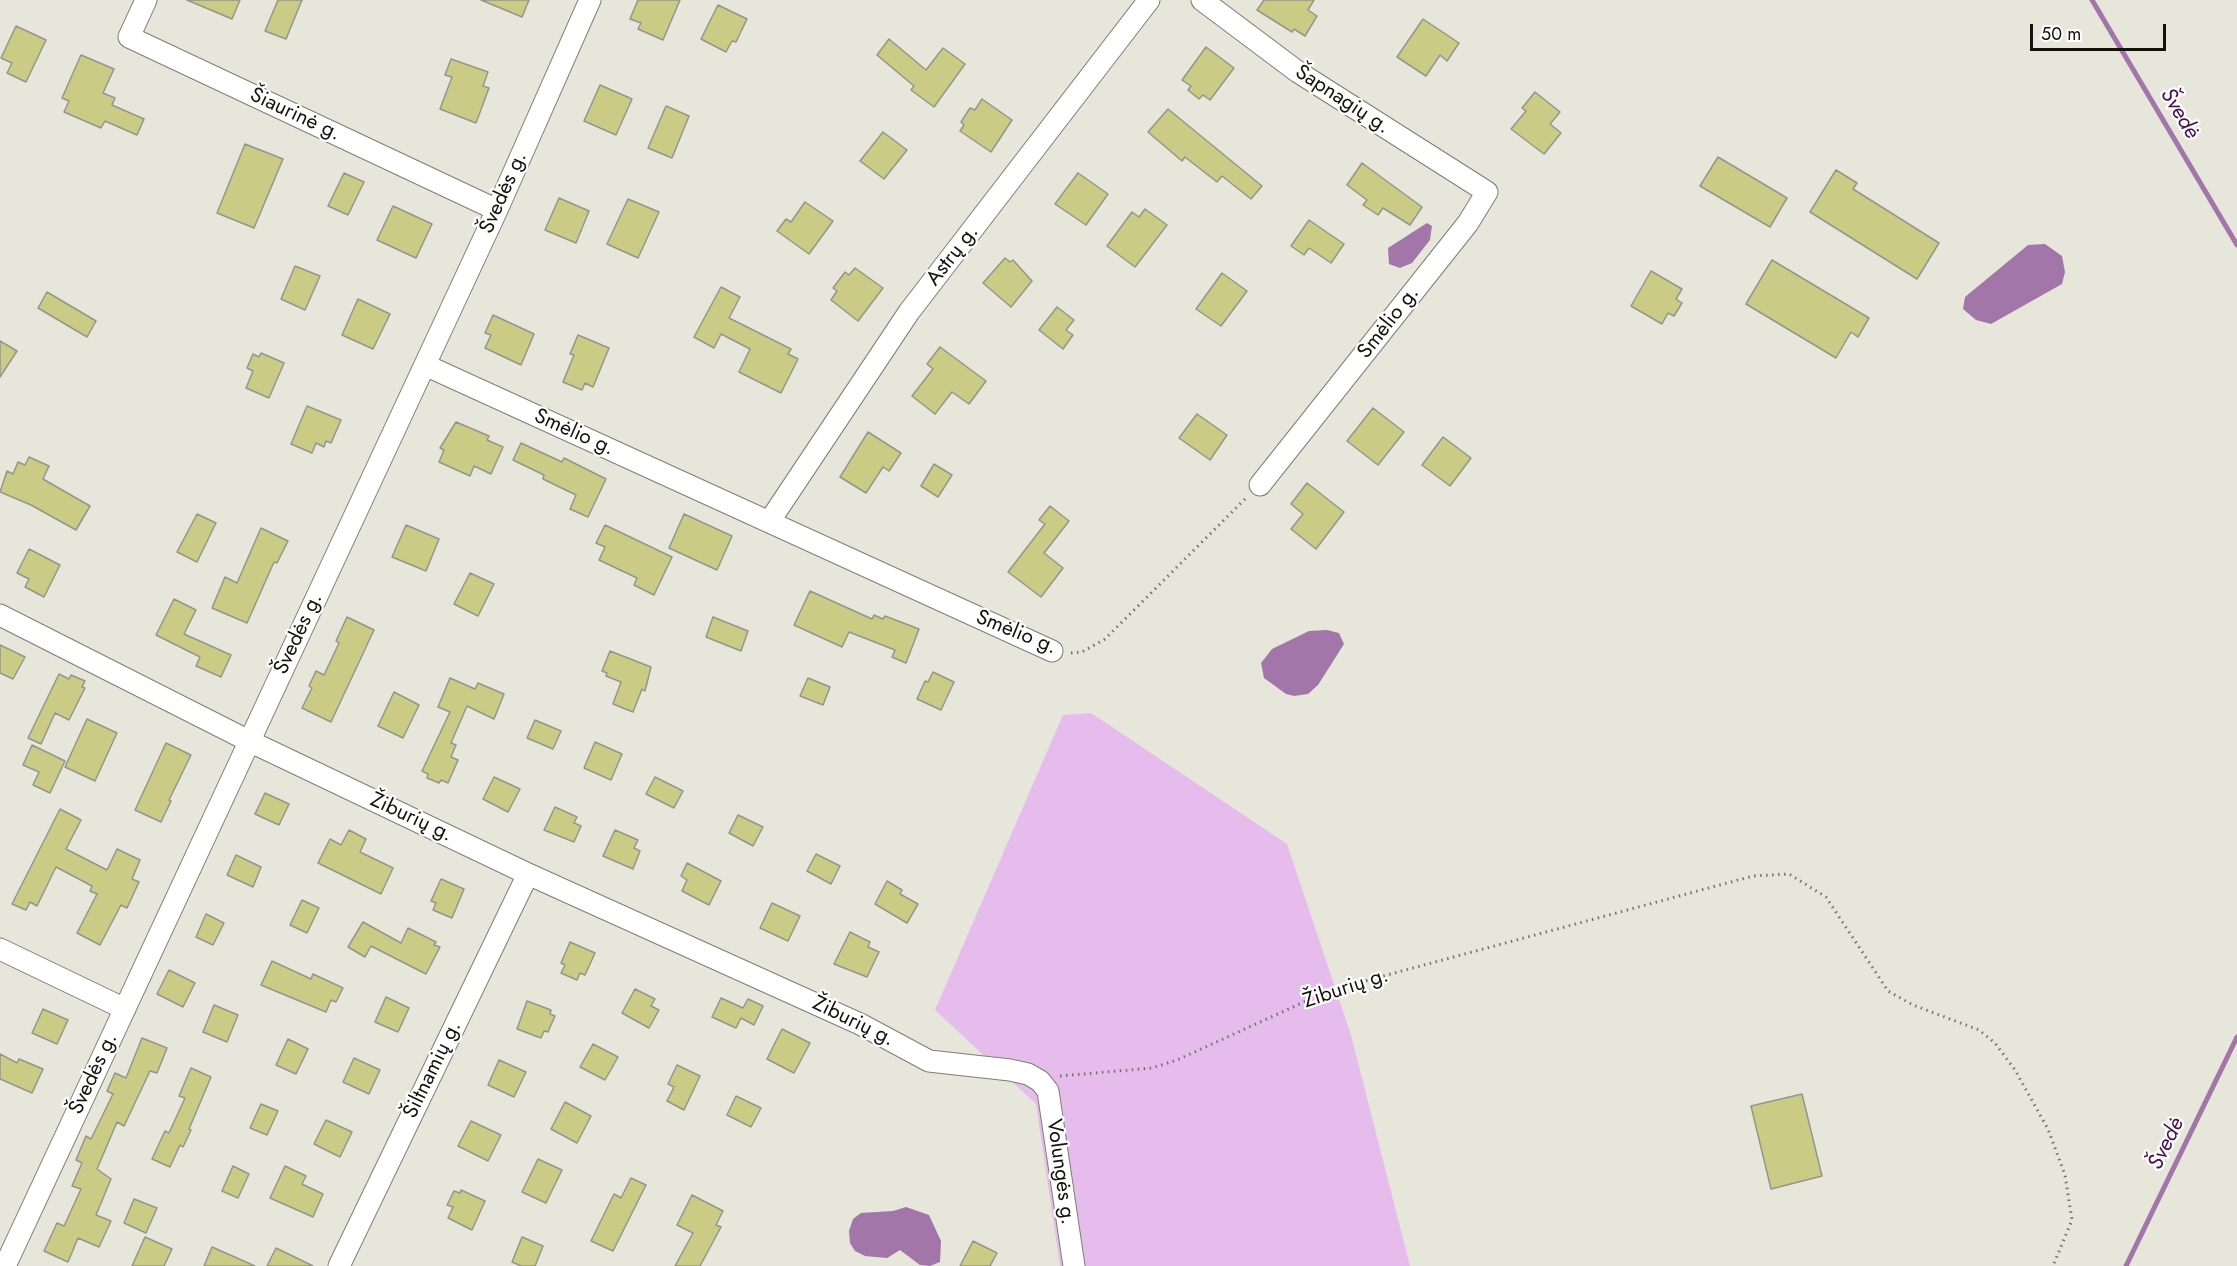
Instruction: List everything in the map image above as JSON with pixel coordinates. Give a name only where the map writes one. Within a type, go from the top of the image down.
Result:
[{"type":"street","name":"Šiaurinė g.","points":[[146,0],[129,37],[497,210]]},
{"type":"street","name":"Švedės g.","points":[[5,1266],[497,210],[590,0]]},
{"type":"street","name":"Astrų g.","points":[[770,522],[909,312],[1149,0]]},
{"type":"street","name":"Šapnagių g.","points":[[1202,0],[1298,72],[1487,192]]},
{"type":"street","name":"Smėlio g.","points":[[1260,485],[1468,223],[1487,192]]},
{"type":"street","name":"Smėlio g.","points":[[425,365],[1052,651]]},
{"type":"street","name":"Žiburių g.","points":[[0,615],[249,741],[528,874],[860,1024],[929,1061],[1010,1070],[1028,1074],[1040,1081]]},
{"type":"street","name":"Šiltnamių g.","points":[[339,1266],[528,874]]},
{"type":"street","points":[[0,949],[125,1009]]},
{"type":"street","name":"Volungės g.","points":[[1040,1081],[1048,1091],[1074,1266]]},
{"type":"path","name":"Smėlio g.","points":[[1052,651],[1082,651],[1105,639],[1260,485]]},
{"type":"path","name":"Žiburių g.","points":[[1040,1081],[1057,1076],[1152,1068],[1177,1060],[1328,991],[1753,876],[1789,874],[1826,897],[1888,991],[1913,1005],[1979,1030],[1995,1043],[2015,1070],[2048,1130],[2065,1174],[2072,1220],[2053,1266]]},
{"type":"shaded area","points":[[1427,223],[1432,226],[1430,240],[1412,263],[1400,268],[1389,264],[1388,248]]},
{"type":"shaded area","points":[[2045,244],[2062,256],[2065,272],[2062,284],[1991,324],[1976,320],[1963,309],[1965,297],[2028,245]]},
{"type":"shaded area","points":[[1327,630],[1339,633],[1344,644],[1318,685],[1308,694],[1294,696],[1286,694],[1264,678],[1261,663],[1272,649],[1309,631]]},
{"type":"shaded area","points":[[1091,713],[1287,844],[1351,1035],[1410,1266],[1060,1266],[1036,1104],[935,1010],[1063,715]]},
{"type":"shaded area","points":[[906,1207],[929,1215],[941,1241],[940,1262],[930,1266],[920,1265],[900,1250],[887,1258],[865,1256],[855,1251],[850,1243],[849,1231],[853,1219],[861,1213],[893,1211]]},
{"type":"building","points":[[187,0],[240,0],[232,19]]},
{"type":"building","points":[[278,0],[302,0],[286,39],[265,31]]},
{"type":"building","points":[[481,0],[529,0],[522,17]]},
{"type":"building","points":[[638,0],[680,0],[663,40],[638,29],[641,23],[630,19]]},
{"type":"building","points":[[1264,0],[1314,0],[1308,10],[1317,16],[1305,36],[1294,29],[1292,32],[1257,10]]},
{"type":"building","points":[[718,5],[747,19],[736,42],[732,41],[726,52],[701,39]]},
{"type":"building","points":[[1423,19],[1459,43],[1447,61],[1440,55],[1426,76],[1397,57]]},
{"type":"building","points":[[16,26],[46,40],[26,82],[7,73],[12,63],[1,58]]},
{"type":"building","points":[[889,39],[926,70],[943,48],[965,64],[934,107],[911,90],[914,86],[877,55]]},
{"type":"building","points":[[1206,47],[1234,68],[1210,100],[1203,95],[1199,99],[1188,90],[1191,86],[1182,80]]},
{"type":"building","points":[[81,55],[114,69],[103,93],[115,98],[112,105],[144,119],[137,135],[105,121],[101,128],[64,112],[69,101],[62,98]]},
{"type":"building","points":[[451,59],[488,72],[483,86],[489,88],[476,123],[440,109],[452,77],[445,75]]},
{"type":"building","points":[[600,85],[632,99],[616,135],[584,121]]},
{"type":"building","points":[[1535,92],[1560,112],[1550,124],[1561,133],[1544,154],[1511,129],[1526,111],[1522,108]]},
{"type":"building","points":[[982,99],[1012,120],[991,152],[960,131],[964,125],[961,122],[970,108],[975,110]]},
{"type":"building","points":[[666,106],[689,116],[672,158],[648,148]]},
{"type":"building","points":[[1168,109],[1262,186],[1251,199],[1222,176],[1217,182],[1185,157],[1182,161],[1148,132]]},
{"type":"building","points":[[883,132],[907,150],[884,179],[860,161]]},
{"type":"building","points":[[245,144],[283,159],[254,228],[217,213]]},
{"type":"building","points":[[1718,157],[1787,198],[1770,227],[1700,186]]},
{"type":"building","points":[[1362,163],[1422,207],[1410,225],[1383,208],[1378,215],[1363,205],[1367,200],[1347,185]]},
{"type":"building","points":[[1836,170],[1857,183],[1853,189],[1939,243],[1917,279],[1810,212]]},
{"type":"building","points":[[344,173],[364,182],[348,215],[328,206]]},
{"type":"building","points":[[1078,173],[1108,194],[1086,225],[1055,204]]},
{"type":"building","points":[[559,198],[589,211],[576,243],[545,230]]},
{"type":"building","points":[[628,199],[659,212],[638,258],[607,244]]},
{"type":"building","points":[[805,202],[833,221],[809,254],[777,231],[786,219],[791,222]]},
{"type":"building","points":[[393,206],[432,224],[416,258],[377,240]]},
{"type":"building","points":[[1145,209],[1167,225],[1135,267],[1107,246],[1132,212],[1139,217]]},
{"type":"building","points":[[1309,220],[1344,244],[1331,263],[1309,248],[1304,255],[1291,246]]},
{"type":"building","points":[[1005,258],[1010,262],[1013,260],[1032,281],[1011,307],[983,283]]},
{"type":"building","points":[[1772,260],[1869,318],[1858,337],[1851,332],[1836,358],[1746,304]]},
{"type":"building","points":[[295,266],[320,276],[305,310],[281,299]]},
{"type":"building","points":[[855,268],[883,288],[858,321],[831,300],[837,291],[833,288],[845,272],[849,275]]},
{"type":"building","points":[[1651,271],[1682,289],[1676,299],[1682,303],[1674,316],[1668,313],[1662,324],[1631,306]]},
{"type":"building","points":[[1222,273],[1247,291],[1221,326],[1196,309]]},
{"type":"building","points":[[721,287],[740,297],[729,318],[791,349],[788,354],[798,359],[781,393],[739,372],[750,349],[721,334],[714,348],[694,337]]},
{"type":"building","points":[[47,292],[96,321],[87,337],[38,308]]},
{"type":"building","points":[[358,299],[390,314],[373,349],[342,335]]},
{"type":"building","points":[[1057,307],[1074,320],[1066,330],[1073,335],[1063,349],[1039,330]]},
{"type":"building","points":[[493,315],[534,334],[521,365],[485,348],[491,335],[485,333]]},
{"type":"building","points":[[578,335],[609,348],[593,387],[585,383],[582,390],[563,382],[574,355],[570,354]]},
{"type":"building","points":[[0,341],[17,351],[0,377]]},
{"type":"building","points":[[940,347],[986,381],[969,404],[952,392],[935,414],[912,396],[933,369],[927,364]]},
{"type":"building","points":[[261,353],[284,363],[269,398],[246,388],[253,371],[247,368],[253,354],[259,357]]},
{"type":"building","points":[[307,406],[341,420],[331,443],[326,441],[324,447],[316,443],[312,453],[291,444]]},
{"type":"building","points":[[1373,408],[1404,432],[1378,465],[1347,441]]},
{"type":"building","points":[[1197,414],[1227,435],[1210,460],[1179,438]]},
{"type":"building","points":[[456,422],[489,436],[487,440],[503,447],[491,474],[474,466],[470,476],[439,462],[444,450],[440,448]]},
{"type":"building","points":[[868,432],[901,453],[889,471],[883,467],[866,493],[840,477]]},
{"type":"building","points":[[1443,437],[1471,458],[1450,486],[1422,465]]},
{"type":"building","points":[[521,443],[562,462],[564,458],[606,479],[588,517],[570,509],[576,495],[543,479],[544,475],[513,460]]},
{"type":"building","points":[[29,457],[49,466],[43,479],[90,506],[76,530],[31,505],[0,492],[7,471],[13,474],[18,462],[25,465]]},
{"type":"building","points":[[934,464],[952,475],[938,497],[921,486]]},
{"type":"building","points":[[1307,483],[1344,512],[1316,549],[1291,529],[1303,514],[1291,504]]},
{"type":"building","points":[[1050,506],[1069,521],[1044,553],[1063,568],[1041,597],[1008,572],[1045,524],[1039,520]]},
{"type":"building","points":[[197,514],[216,523],[197,562],[177,552]]},
{"type":"building","points":[[684,514],[732,536],[717,570],[669,548]]},
{"type":"building","points":[[406,525],[439,539],[426,571],[392,557]]},
{"type":"building","points":[[605,525],[672,557],[654,595],[634,585],[637,578],[599,560],[605,547],[596,543]]},
{"type":"building","points":[[261,528],[288,541],[277,563],[274,562],[247,623],[212,608],[225,577],[237,583]]},
{"type":"building","points":[[29,549],[60,565],[44,597],[25,587],[29,579],[17,573]]},
{"type":"building","points":[[470,573],[494,584],[478,616],[454,604]]},
{"type":"building","points":[[810,591],[872,619],[874,615],[883,619],[885,616],[919,629],[906,663],[892,657],[895,650],[849,632],[842,647],[794,625]]},
{"type":"building","points":[[174,599],[196,610],[184,634],[231,655],[221,677],[196,666],[200,657],[156,635]]},
{"type":"building","points":[[347,617],[374,630],[331,722],[302,708],[312,688],[309,686],[316,671],[324,675],[339,643],[336,641]]},
{"type":"building","points":[[713,617],[748,631],[741,651],[706,637]]},
{"type":"building","points":[[0,645],[25,657],[13,679],[0,673]]},
{"type":"building","points":[[610,651],[651,667],[645,691],[642,689],[633,712],[613,704],[621,682],[606,676],[607,673],[602,671]]},
{"type":"building","points":[[933,672],[954,682],[941,710],[917,699],[925,681],[928,682]]},
{"type":"building","points":[[59,674],[69,679],[71,675],[85,681],[82,687],[85,688],[69,720],[55,713],[41,744],[28,738]]},
{"type":"building","points":[[450,678],[475,689],[478,683],[504,694],[494,719],[467,706],[451,743],[456,745],[451,757],[458,760],[448,783],[441,780],[439,783],[427,778],[428,774],[422,771],[450,712],[438,707]]},
{"type":"building","points":[[808,678],[830,687],[823,705],[800,696]]},
{"type":"building","points":[[394,692],[419,705],[403,738],[378,726]]},
{"type":"building","points":[[87,719],[117,733],[95,781],[65,767]]},
{"type":"building","points":[[535,720],[561,731],[553,749],[527,738]]},
{"type":"building","points":[[595,742],[622,754],[611,780],[584,768]]},
{"type":"building","points":[[166,743],[191,755],[161,822],[135,810]]},
{"type":"building","points":[[32,745],[65,761],[50,793],[33,785],[39,772],[23,765]]},
{"type":"building","points":[[494,777],[520,789],[508,812],[483,799]]},
{"type":"building","points":[[655,777],[683,791],[674,808],[646,794]]},
{"type":"building","points":[[265,793],[289,804],[279,825],[255,814]]},
{"type":"building","points":[[555,807],[577,817],[574,823],[581,826],[574,842],[544,830]]},
{"type":"building","points":[[60,809],[81,820],[66,849],[107,870],[117,849],[140,860],[132,879],[139,882],[127,908],[121,905],[100,945],[77,933],[97,894],[90,891],[92,886],[56,867],[37,906],[30,902],[26,910],[12,904]]},
{"type":"building","points":[[738,815],[763,827],[753,846],[729,833]]},
{"type":"building","points":[[349,830],[366,839],[360,852],[393,868],[381,894],[318,863],[330,839],[341,845]]},
{"type":"building","points":[[615,830],[638,840],[634,848],[640,851],[633,869],[603,856]]},
{"type":"building","points":[[816,854],[840,866],[831,884],[807,871]]},
{"type":"building","points":[[236,855],[261,867],[253,887],[227,875]]},
{"type":"building","points":[[687,863],[721,881],[709,905],[682,891],[687,880],[681,876]]},
{"type":"building","points":[[441,879],[464,889],[452,918],[433,910],[436,903],[431,901]]},
{"type":"building","points":[[887,881],[902,890],[900,894],[918,904],[907,923],[875,904]]},
{"type":"building","points":[[302,900],[319,908],[307,933],[290,925]]},
{"type":"building","points":[[772,903],[800,916],[788,941],[760,928]]},
{"type":"building","points":[[206,914],[224,923],[213,945],[196,937]]},
{"type":"building","points":[[363,922],[401,943],[408,928],[436,942],[434,945],[440,947],[426,974],[371,946],[365,957],[348,947]]},
{"type":"building","points":[[850,932],[870,942],[868,947],[879,952],[867,977],[834,964]]},
{"type":"building","points":[[570,942],[595,953],[585,975],[580,973],[577,980],[561,973],[565,965],[561,963]]},
{"type":"building","points":[[272,961],[311,979],[313,974],[343,988],[336,1002],[331,1000],[326,1012],[261,985]]},
{"type":"building","points":[[169,970],[195,983],[183,1007],[157,994]]},
{"type":"building","points":[[635,989],[655,999],[651,1006],[659,1010],[649,1028],[622,1013]]},
{"type":"building","points":[[386,997],[409,1008],[398,1032],[375,1022]]},
{"type":"building","points":[[721,998],[743,1008],[748,999],[763,1006],[754,1025],[741,1018],[736,1028],[712,1017]]},
{"type":"building","points":[[527,1001],[551,1010],[550,1014],[555,1016],[548,1032],[544,1031],[541,1038],[517,1029]]},
{"type":"building","points":[[214,1005],[238,1015],[227,1042],[203,1032]]},
{"type":"building","points":[[43,1009],[68,1020],[57,1044],[32,1033]]},
{"type":"building","points":[[782,1029],[810,1043],[794,1073],[767,1059]]},
{"type":"building","points":[[142,1038],[167,1048],[157,1073],[150,1071],[124,1126],[117,1122],[97,1169],[111,1179],[96,1215],[111,1221],[99,1247],[78,1238],[68,1262],[44,1251],[57,1223],[64,1226],[81,1189],[72,1186],[82,1163],[76,1160],[86,1136],[91,1139],[113,1094],[107,1091],[115,1073],[126,1078]]},
{"type":"building","points":[[288,1039],[308,1049],[296,1074],[276,1065]]},
{"type":"building","points":[[593,1044],[618,1057],[605,1080],[580,1067]]},
{"type":"building","points":[[0,1054],[17,1063],[19,1059],[43,1069],[32,1093],[0,1079]]},
{"type":"building","points":[[354,1058],[380,1070],[369,1094],[343,1082]]},
{"type":"building","points":[[499,1060],[526,1072],[514,1097],[488,1085]]},
{"type":"building","points":[[677,1065],[700,1076],[684,1110],[667,1101],[674,1087],[668,1084]]},
{"type":"building","points":[[191,1068],[211,1077],[189,1129],[191,1130],[183,1147],[180,1145],[170,1167],[152,1159],[165,1131],[169,1133],[185,1098],[179,1096]]},
{"type":"building","points":[[1802,1094],[1822,1176],[1771,1189],[1751,1106]]},
{"type":"building","points":[[736,1096],[761,1108],[751,1127],[727,1115]]},
{"type":"building","points":[[565,1102],[591,1116],[577,1143],[551,1129]]},
{"type":"building","points":[[261,1104],[278,1111],[267,1135],[250,1128]]},
{"type":"building","points":[[326,1120],[352,1132],[340,1157],[314,1144]]},
{"type":"building","points":[[471,1121],[501,1135],[488,1161],[458,1146]]},
{"type":"building","points":[[538,1159],[562,1170],[546,1203],[522,1192]]},
{"type":"building","points":[[233,1166],[249,1174],[238,1198],[222,1191]]},
{"type":"building","points":[[285,1166],[306,1176],[302,1184],[323,1194],[313,1217],[270,1198]]},
{"type":"building","points":[[631,1178],[646,1185],[613,1251],[591,1241],[614,1194],[621,1198]]},
{"type":"building","points":[[461,1190],[485,1201],[472,1230],[448,1218],[453,1207],[447,1205],[454,1191],[460,1193]]},
{"type":"building","points":[[692,1195],[723,1211],[716,1225],[721,1227],[700,1266],[675,1266],[693,1233],[677,1225]]},
{"type":"building","points":[[134,1199],[157,1208],[146,1233],[124,1223]]},
{"type":"building","points":[[145,1237],[172,1249],[164,1266],[132,1266]]},
{"type":"building","points":[[522,1237],[543,1246],[535,1266],[521,1266],[512,1262]]},
{"type":"building","points":[[973,1241],[997,1253],[990,1266],[960,1266]]},
{"type":"building","points":[[212,1247],[255,1266],[204,1266]]},
{"type":"building","points":[[276,1248],[313,1266],[267,1266]]},
{"type":"waterway","name":"Švedė","points":[[2092,0],[2237,245]]},
{"type":"waterway","name":"Švedė","points":[[2126,1266],[2237,1037]]}]
